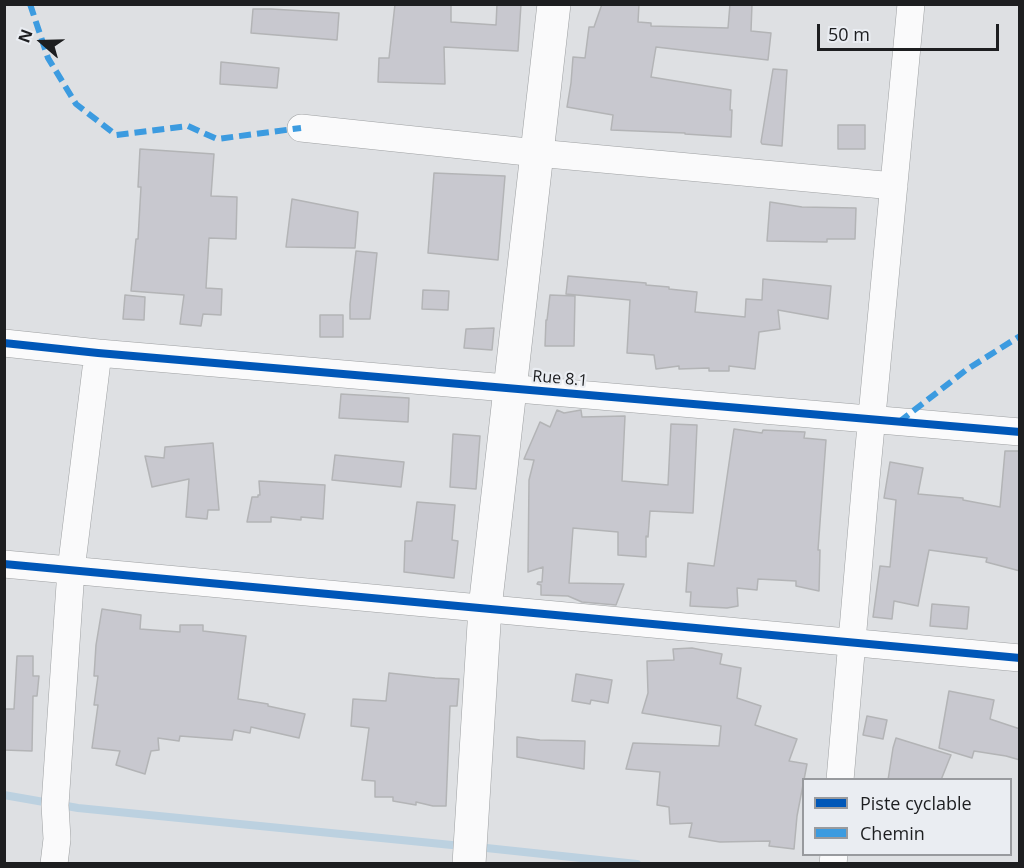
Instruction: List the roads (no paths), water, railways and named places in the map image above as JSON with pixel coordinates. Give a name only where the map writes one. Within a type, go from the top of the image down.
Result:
[{"type":"street","points":[[469,864],[485,608],[554,4]]},
{"type":"street","points":[[840,778],[871,419],[911,4]]},
{"type":"street","points":[[302,128],[537,153],[894,186]]},
{"type":"street","name":"Rue 8.1","points":[[4,343],[1020,432]]},
{"type":"street","points":[[54,864],[71,570],[98,353]]},
{"type":"street","points":[[4,564],[1020,658]]},
{"type":"waterway","points":[[4,795],[78,808],[462,846]]},
{"type":"waterway","points":[[477,847],[637,864]]}]
